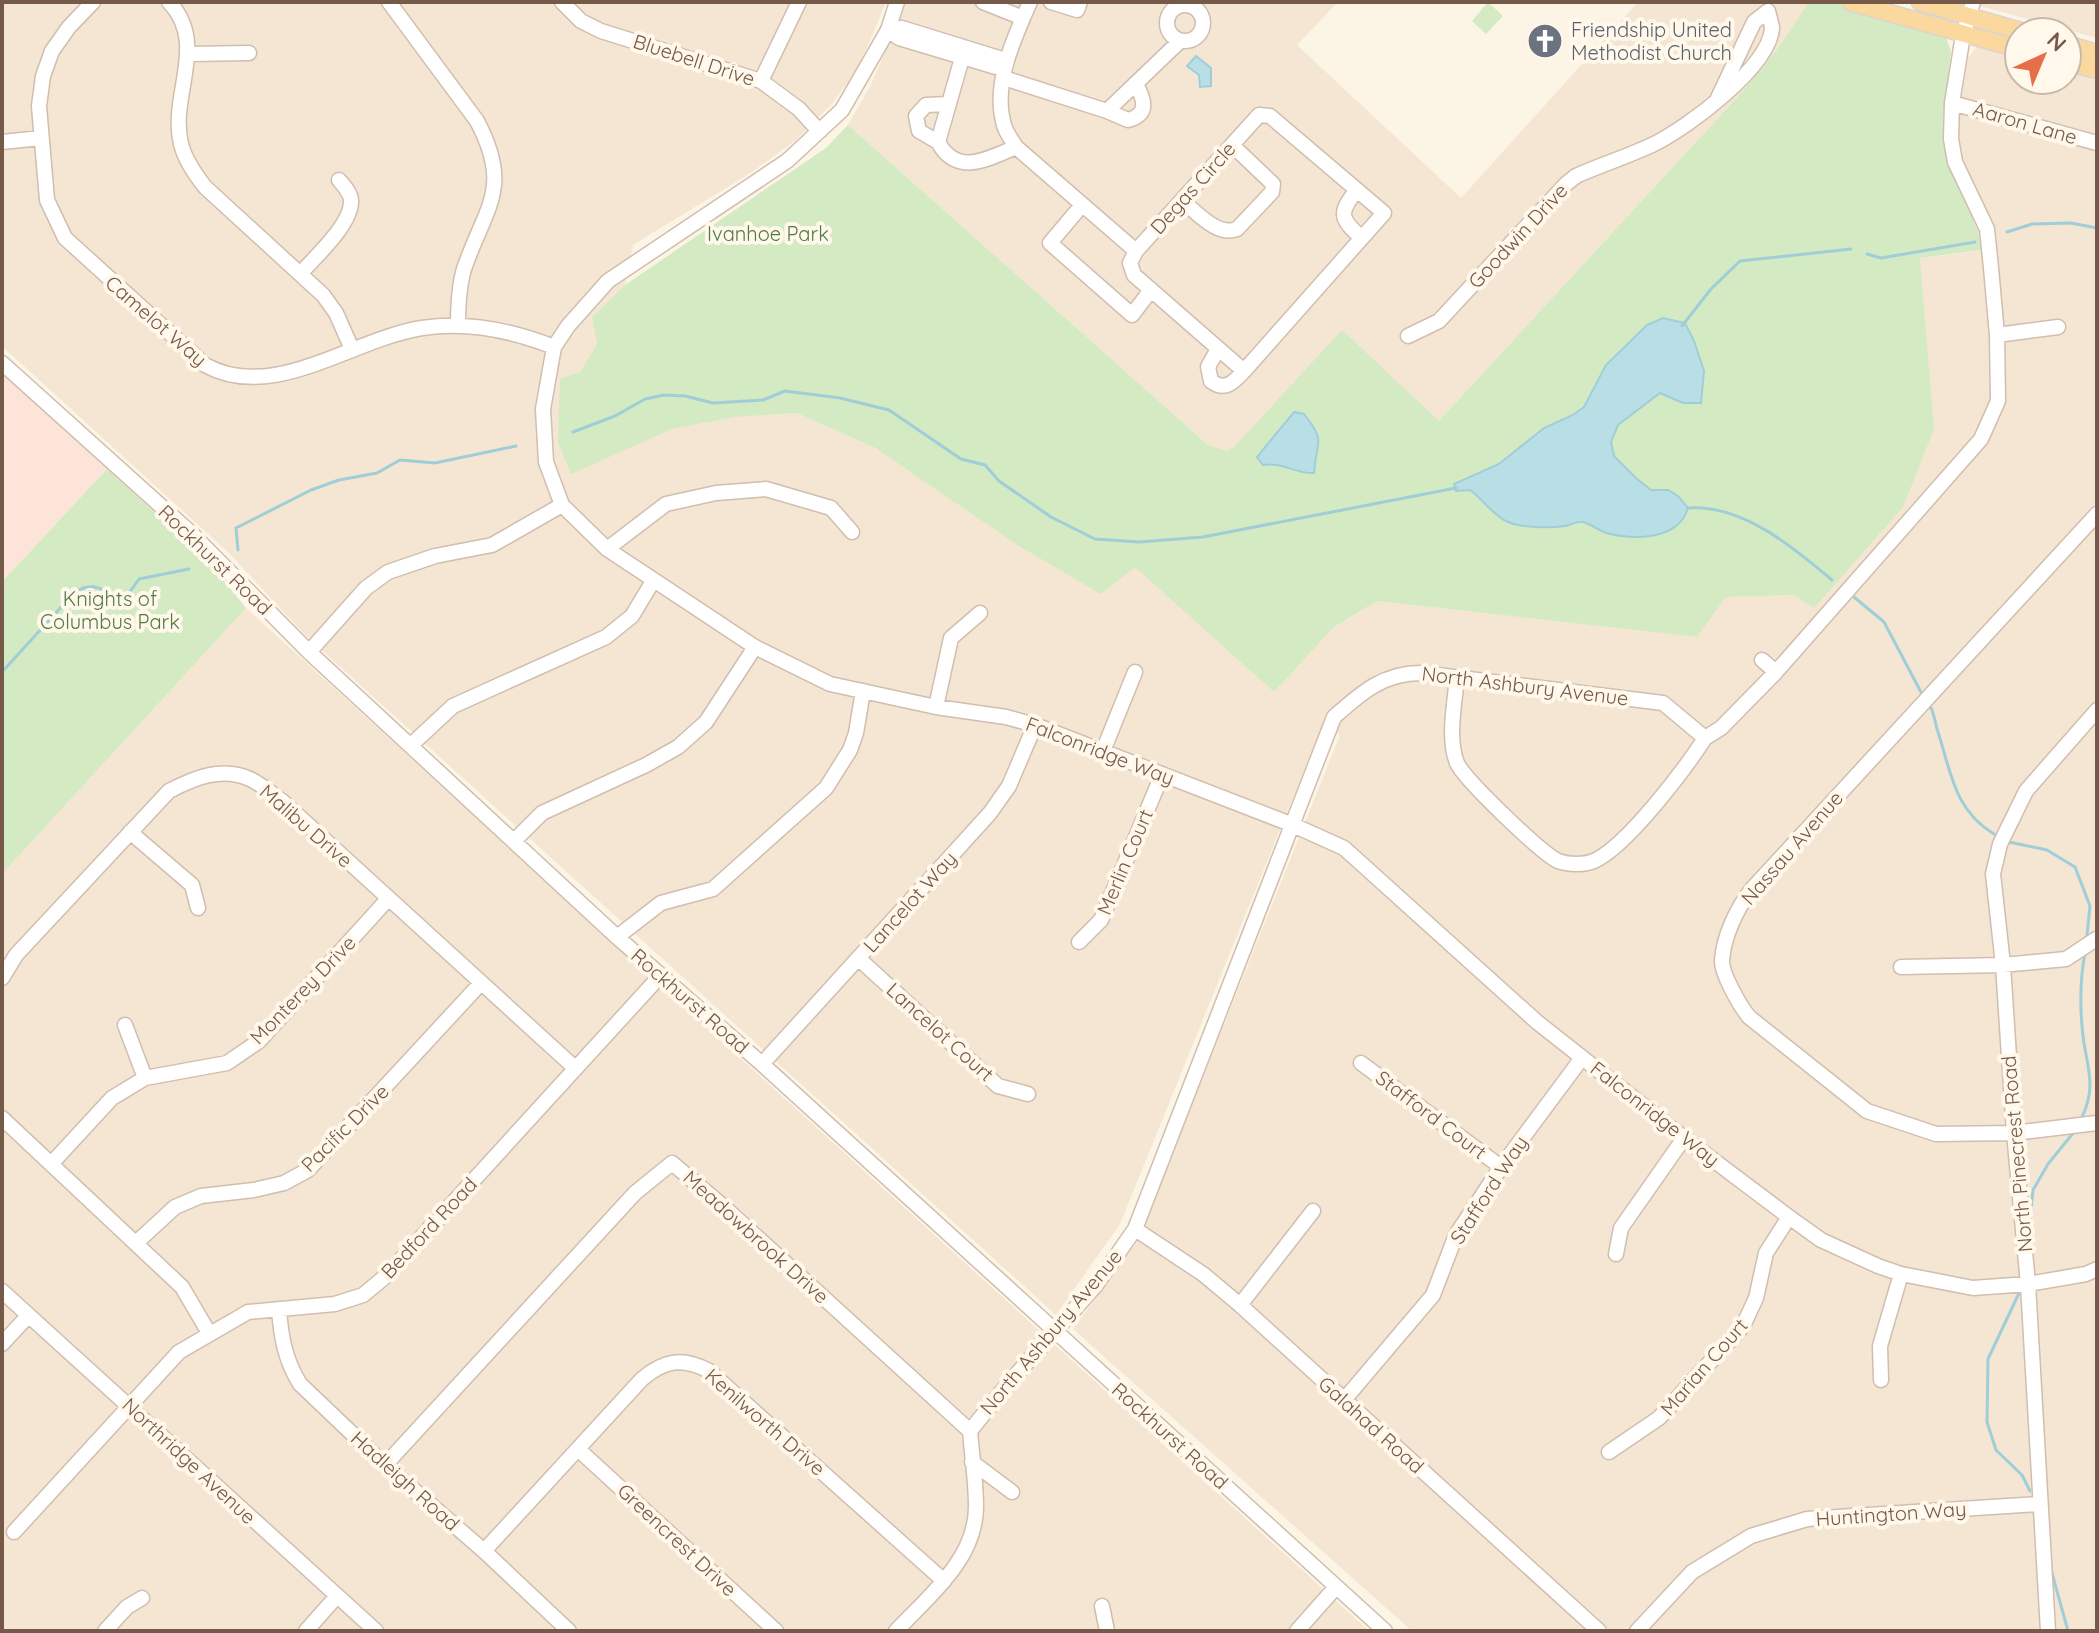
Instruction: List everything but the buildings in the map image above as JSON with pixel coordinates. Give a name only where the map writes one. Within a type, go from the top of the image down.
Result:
[{"type":"main road","points":[[1850,2],[2003,45]]},
{"type":"main road","points":[[1920,2],[1971,9],[2003,23]]},
{"type":"street","name":"Camelot Way","points":[[93,2],[52,51],[43,76],[39,106],[47,200],[65,238],[205,365],[221,374],[248,379],[275,376],[419,328],[458,325],[524,335],[554,347]]},
{"type":"street","points":[[169,2],[177,10],[187,32],[189,54],[179,128],[181,146],[191,169],[205,187],[323,295],[336,313],[352,349]]},
{"type":"street","points":[[389,2],[477,121],[491,157],[494,197],[464,271],[458,325]]},
{"type":"street","name":"Bluebell Drive","points":[[562,2],[581,21],[601,31],[761,81],[799,109],[819,131]]},
{"type":"street","points":[[761,81],[799,2]]},
{"type":"street","name":"Falconridge Way","points":[[897,2],[888,30],[842,110],[787,161],[608,281],[568,326],[554,347],[543,409],[545,449],[546,462],[562,505],[607,549],[653,581],[755,647],[830,684],[1035,725],[1330,841],[1353,855],[1537,1022],[1582,1058],[1789,1217],[1821,1240],[1848,1254],[1901,1274],[1973,1288],[2028,1284],[2086,1274],[2097,1269]]},
{"type":"street","points":[[983,2],[1023,18]]},
{"type":"street","points":[[1030,2],[1005,71],[1000,101],[1004,126],[1016,147],[1136,251]]},
{"type":"street","points":[[1051,2],[1077,10],[1080,2]]},
{"type":"street","name":"Goodwin Drive","points":[[1408,336],[1439,321],[1576,176],[1681,129],[1745,77],[1772,29],[1770,6]]},
{"type":"street","points":[[1457,677],[1453,740],[1457,763],[1474,786],[1557,860],[1579,864],[1593,861],[1612,849],[1681,774],[1705,738],[1721,728],[1776,672],[1981,439],[1998,401],[1997,335],[1987,229],[1955,162],[1951,139],[1952,103],[1963,35],[1971,9]]},
{"type":"street","points":[[888,30],[902,28],[999,58],[1005,71]]},
{"type":"street","points":[[888,30],[899,38],[996,67],[1128,120],[1139,116],[1145,100],[1136,84]]},
{"type":"street","points":[[1107,111],[1180,41]]},
{"type":"street","points":[[189,54],[249,53]]},
{"type":"street","points":[[938,142],[962,58]]},
{"type":"street","name":"Aaron Lane","points":[[1952,103],[2097,143]]},
{"type":"street","points":[[948,104],[926,105],[916,116],[919,131],[938,142],[944,153],[959,163],[981,162],[1016,147]]},
{"type":"street","name":"Degas Circle","points":[[1259,115],[1270,116],[1357,190],[1384,213],[1244,371],[1134,275],[1130,263],[1136,251],[1259,115]]},
{"type":"street","points":[[2,142],[41,138]]},
{"type":"street","points":[[1182,201],[1220,231],[1230,232],[1237,229],[1272,192],[1273,184],[1232,145]]},
{"type":"street","points":[[300,274],[341,227],[348,214],[352,200],[339,180]]},
{"type":"street","points":[[1357,190],[1343,213],[1346,223],[1362,238]]},
{"type":"street","points":[[1082,205],[1050,243],[1132,315],[1151,290]]},
{"type":"street","points":[[1997,335],[2058,327]]},
{"type":"street","points":[[1218,349],[1208,367],[1211,381],[1225,386],[1244,371]]},
{"type":"street","name":"Rockhurst Road","points":[[2,363],[192,534],[309,652],[617,937],[762,1064],[1385,1631]]},
{"type":"street","points":[[607,549],[666,504],[716,493],[766,489],[831,508],[852,532]]},
{"type":"street","points":[[309,652],[366,588],[388,572],[435,556],[492,545],[562,505]]},
{"type":"street","name":"Nassau Avenue","points":[[2097,514],[1752,889],[1733,920],[1721,962],[1749,1017],[1867,1111],[1936,1134],[2014,1133],[2097,1123]]},
{"type":"street","points":[[411,745],[446,711],[468,698],[606,637],[632,616],[653,581]]},
{"type":"street","points":[[936,707],[951,638],[980,613]]},
{"type":"street","points":[[515,840],[542,813],[678,747],[706,722],[755,647]]},
{"type":"street","points":[[1762,660],[1776,672]]},
{"type":"street","points":[[1103,751],[1135,672]]},
{"type":"street","name":"North Ashbury Avenue","points":[[896,1631],[944,1581],[966,1551],[976,1510],[970,1431],[1096,1285],[1135,1229],[1334,717],[1367,687],[1411,673],[1663,703],[1705,738]]},
{"type":"street","points":[[617,937],[661,903],[713,889],[826,788],[850,750],[863,691]]},
{"type":"street","name":"North Pinecrest Road","points":[[2048,1631],[2038,1504],[2028,1284],[1993,874],[2000,844],[2026,791],[2097,710]]},
{"type":"street","name":"Lancelot Way","points":[[762,1064],[1000,800],[1035,725]]},
{"type":"street","name":"Malibu Drive","points":[[2,978],[16,955],[169,791],[196,777],[219,773],[249,778],[282,801],[575,1068]]},
{"type":"street","name":"Merlin Court","points":[[1079,942],[1101,920],[1162,775]]},
{"type":"street","points":[[130,832],[192,885],[198,908]]},
{"type":"street","name":"Monterey Drive","points":[[51,1164],[112,1098],[145,1078],[185,1068],[227,1063],[259,1041],[388,899]]},
{"type":"street","points":[[1901,967],[2003,965],[2066,959],[2096,939]]},
{"type":"street","name":"Lancelot Court","points":[[858,958],[998,1086],[1028,1094]]},
{"type":"street","name":"Bedford Road","points":[[14,1532],[179,1352],[248,1312],[335,1304],[363,1295],[375,1286],[661,975]]},
{"type":"street","name":"Pacific Drive","points":[[137,1242],[175,1207],[201,1196],[284,1183],[308,1170],[481,983]]},
{"type":"street","points":[[125,1025],[145,1078]]},
{"type":"street","name":"Stafford Way","points":[[1344,1400],[1433,1295],[1456,1235],[1501,1167],[1582,1058]]},
{"type":"street","name":"Stafford Court","points":[[1361,1063],[1501,1167]]},
{"type":"street","points":[[2,1118],[182,1287],[209,1333]]},
{"type":"street","points":[[1616,1254],[1621,1228],[1684,1138]]},
{"type":"street","name":"Meadowbrook Drive","points":[[385,1465],[635,1193],[672,1163],[970,1431]]},
{"type":"street","points":[[1240,1305],[1313,1211]]},
{"type":"street","name":"Marian Court","points":[[1609,1452],[1659,1418],[1743,1326],[1756,1298],[1766,1253],[1789,1217]]},
{"type":"street","name":"Galahad Road","points":[[1135,1229],[1203,1274],[1240,1305],[1599,1631]]},
{"type":"street","points":[[1881,1380],[1880,1346],[1901,1274]]},
{"type":"street","name":"Northridge Avenue","points":[[2,1291],[376,1631]]},
{"type":"street","name":"Hadleigh Road","points":[[279,1309],[282,1343],[300,1384],[569,1631]]},
{"type":"street","points":[[2,1344],[28,1316]]},
{"type":"street","name":"Kenilworth Drive","points":[[484,1551],[654,1369],[678,1361],[697,1364],[709,1371],[944,1581]]},
{"type":"street","name":"Greencrest Drive","points":[[579,1450],[776,1631]]},
{"type":"street","points":[[972,1462],[1012,1492]]},
{"type":"street","name":"Huntington Way","points":[[1637,1631],[1692,1572],[1751,1536],[1807,1519],[2038,1504]]},
{"type":"street","points":[[1297,1631],[1336,1587]]},
{"type":"street","points":[[306,1631],[337,1596]]},
{"type":"street","points":[[105,1631],[127,1607],[142,1598]]},
{"type":"street","points":[[1102,1606],[1107,1631]]},
{"type":"shaded area","points":[[2,2],[886,2],[858,69],[830,106],[796,140],[752,172],[633,245],[625,285],[592,317],[597,344],[580,372],[571,473],[672,429],[736,417],[797,413],[1135,566],[1274,692],[1334,627],[1377,601],[1697,637],[1726,597],[1795,595],[1814,607],[1934,430],[1920,258],[1997,249],[1985,209],[1962,161],[1956,133],[1968,58],[1978,45],[2003,51],[2003,96],[2083,96],[2083,73],[2097,77],[2097,1631],[1412,1631],[1073,1329],[1137,1242],[1340,735],[1322,726],[1120,1224],[1056,1315],[305,635],[230,554],[2,346]]},
{"type":"shaded area","points":[[906,2],[1338,2],[1297,45],[1461,198],[1638,2],[1809,2],[1778,48],[1743,91],[1439,421],[1235,446],[1227,451],[1208,445],[848,125],[871,85]]},
{"type":"shaded area","points":[[1966,2],[2097,2],[2097,38],[2083,34],[2083,16],[2017,16]]},
{"type":"shaded area","points":[[2,375],[107,469],[2,582]]},
{"type":"shaded area","points":[[246,608],[1369,1631],[2,1631],[2,874]]},
{"type":"green space","points":[[1488,2],[1503,16],[1486,34],[1472,21]]},
{"type":"green space","name":"Ivanhoe Park","points":[[1809,2],[1834,2],[1945,35],[1951,51],[1943,117],[1949,162],[1978,231],[1982,250],[1920,258],[1934,429],[1903,507],[1814,608],[1794,595],[1726,597],[1697,637],[1377,601],[1334,627],[1274,692],[1135,567],[1101,594],[1019,546],[877,449],[797,413],[736,417],[672,429],[571,474],[558,442],[560,379],[580,372],[597,344],[592,317],[625,285],[826,148],[848,125],[1208,445],[1227,451],[1235,446],[1342,330],[1439,421],[1743,91],[1778,48]]},
{"type":"green space","name":"Knights of Columbus Park","points":[[107,469],[209,562],[246,608],[2,874],[2,582]]},
{"type":"water","points":[[1196,56],[1211,68],[1211,86],[1200,87],[1199,75],[1187,66]]},
{"type":"water","points":[[1663,318],[1685,323],[1694,341],[1704,371],[1701,403],[1683,403],[1660,393],[1618,425],[1611,442],[1614,456],[1637,479],[1651,490],[1668,490],[1688,508],[1675,527],[1653,536],[1629,537],[1606,533],[1583,522],[1552,527],[1521,525],[1503,519],[1470,490],[1456,491],[1454,484],[1499,464],[1544,428],[1584,407],[1606,365],[1647,325]]},
{"type":"water","points":[[1294,412],[1304,414],[1318,437],[1314,473],[1263,465],[1257,457]]},
{"type":"waterway","points":[[2007,232],[2032,224],[2071,223],[2097,228]]},
{"type":"waterway","points":[[1867,254],[1881,258],[1975,242]]},
{"type":"waterway","points":[[1682,326],[1711,289],[1740,261],[1851,249]]},
{"type":"waterway","points":[[573,432],[615,416],[645,399],[664,395],[713,403],[763,400],[785,391],[840,398],[889,410],[961,459],[985,465],[999,481],[1051,517],[1095,539],[1139,542],[1203,537],[1456,488]]},
{"type":"waterway","points":[[238,550],[236,528],[311,490],[339,480],[377,473],[400,460],[435,463],[516,446]]},
{"type":"waterway","points":[[1688,508],[1728,513],[1747,520],[1784,542],[1832,580]]},
{"type":"waterway","points":[[2,672],[74,593],[95,587],[127,596],[139,579],[189,569]]},
{"type":"waterway","points":[[1854,597],[1884,622],[1922,694]]},
{"type":"waterway","points":[[1931,708],[1962,802],[1970,814],[1994,834]]},
{"type":"waterway","points":[[2009,842],[2047,850],[2075,867],[2090,906],[2087,935]]},
{"type":"waterway","points":[[2082,1117],[2090,1086],[2081,1016],[2085,953]]},
{"type":"waterway","points":[[2031,1255],[2033,1190],[2048,1164],[2074,1132]]},
{"type":"waterway","points":[[2020,1291],[1988,1359],[1987,1422],[1996,1450],[2022,1475],[2030,1491]]},
{"type":"waterway","points":[[2050,1566],[2068,1631]]},
{"type":"place","name":"Friendship United Methodist Church","points":[[1545,41]]}]
